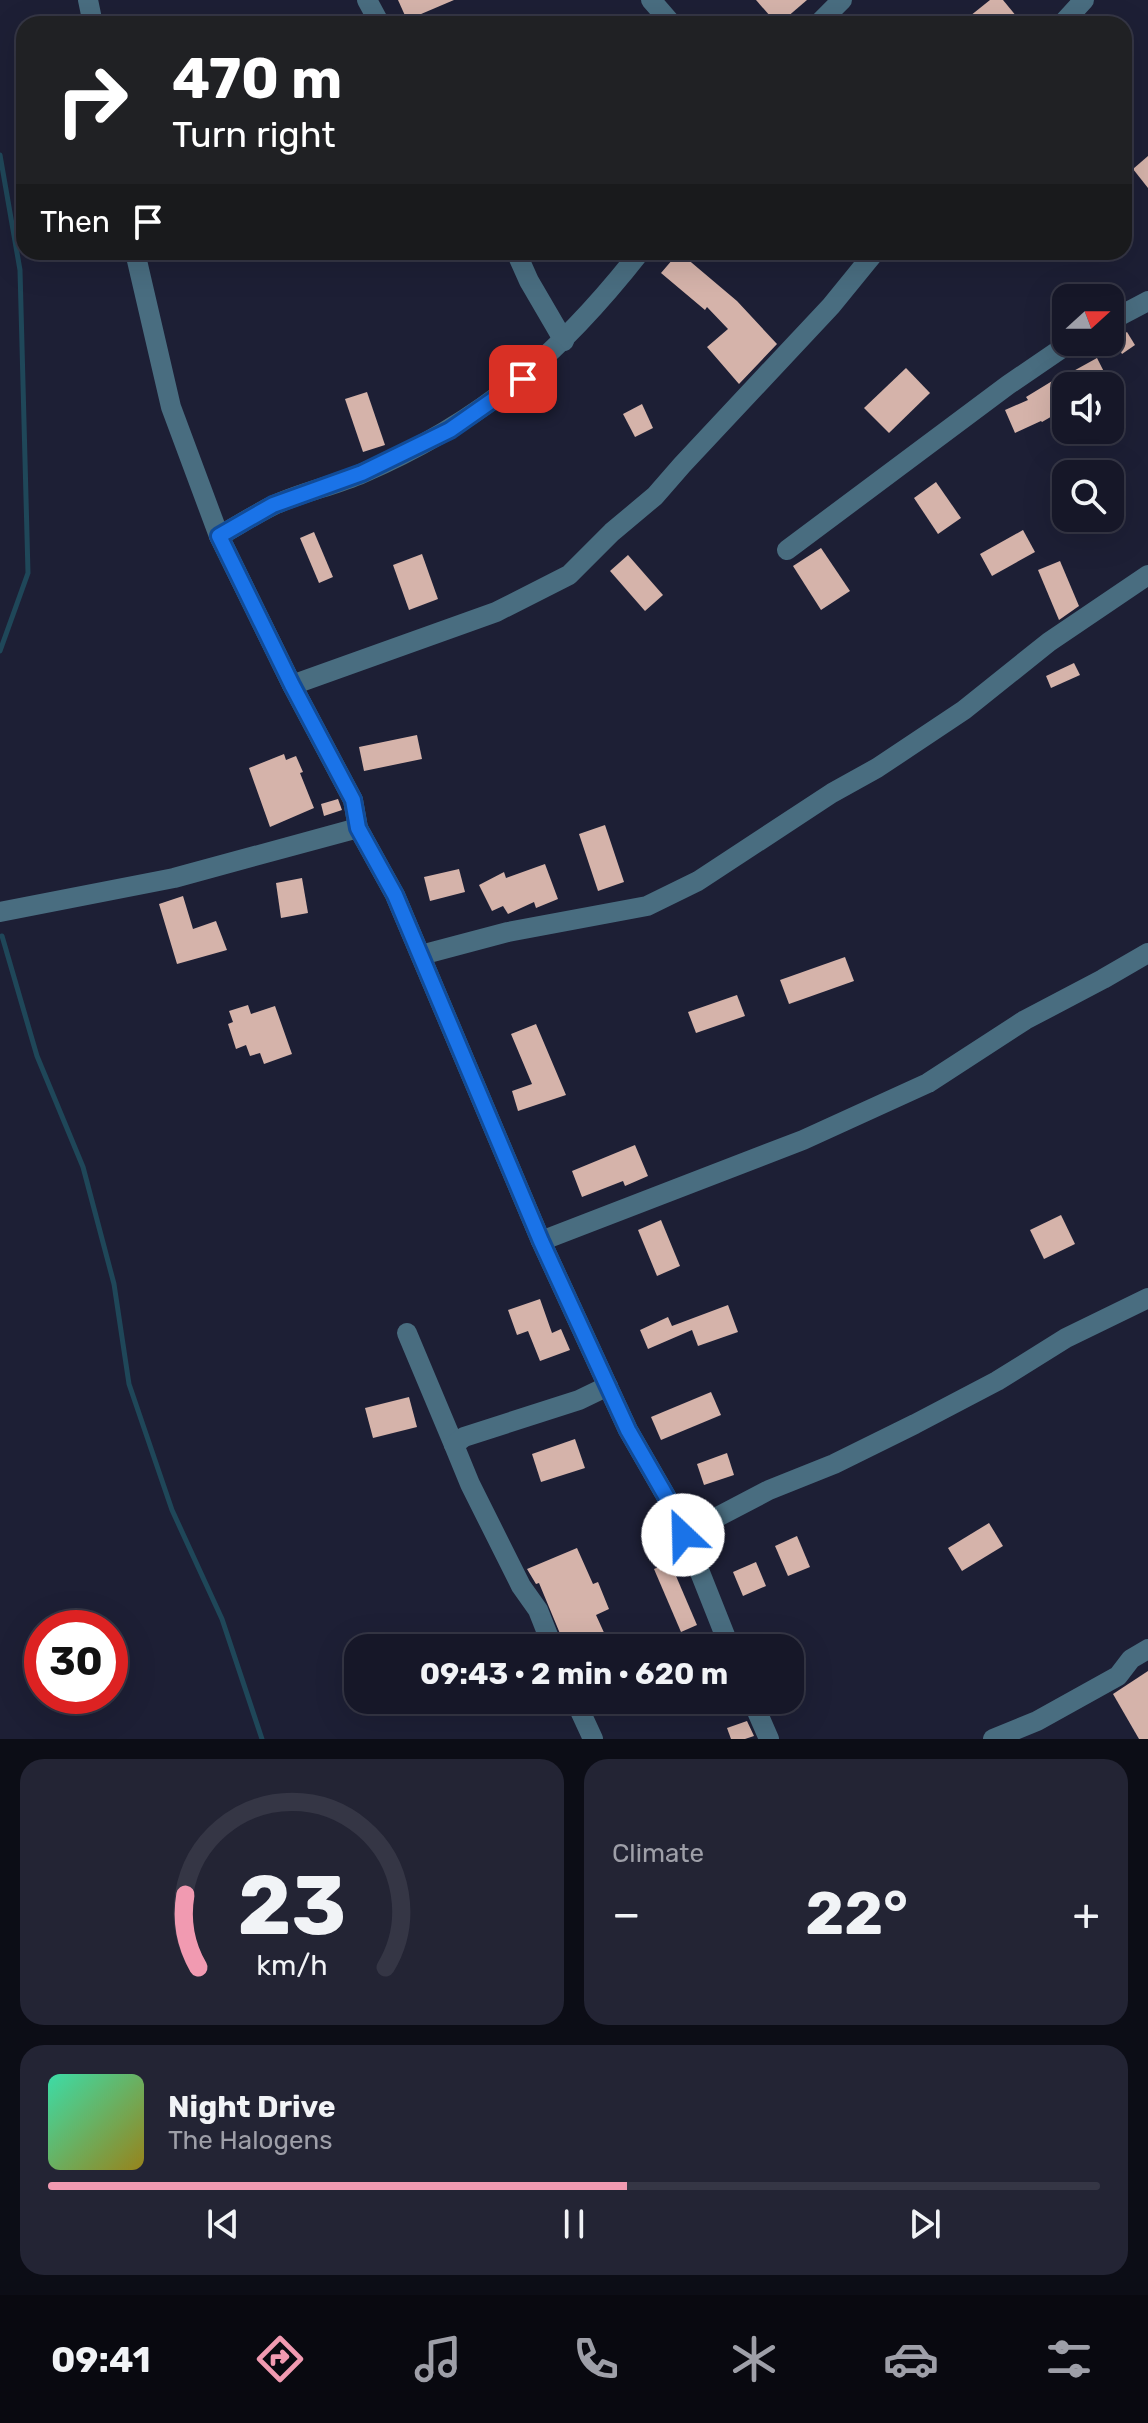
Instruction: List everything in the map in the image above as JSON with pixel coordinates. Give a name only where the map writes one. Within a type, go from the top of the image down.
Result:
[{"type":"street","points":[[651,0],[665,16]]},
{"type":"street","points":[[826,16],[842,0]]},
{"type":"street","points":[[1069,16],[1084,0]]},
{"type":"street","points":[[137,260],[171,407],[219,536],[353,800],[358,828],[395,895],[541,1241],[628,1430],[678,1517],[725,1634]]},
{"type":"street","points":[[520,260],[564,341]]},
{"type":"street","points":[[219,536],[273,505],[362,473],[450,430],[523,379],[564,341],[634,260]]},
{"type":"street","points":[[292,685],[496,612],[569,575],[612,532],[655,496],[831,306],[868,260]]},
{"type":"street","points":[[1124,314],[1148,301]]},
{"type":"street","points":[[787,550],[1052,355]]},
{"type":"street","points":[[421,955],[508,932],[647,906],[698,881],[964,710],[1049,642],[1148,575]]},
{"type":"street","points":[[0,912],[174,878],[358,828]]},
{"type":"street","points":[[541,1241],[803,1140],[928,1083],[1025,1020],[1148,953]]},
{"type":"street","points":[[683,1535],[769,1490],[834,1464],[915,1424],[997,1381],[1066,1338],[1148,1298]]},
{"type":"street","points":[[407,1333],[470,1484],[521,1586],[538,1610],[547,1634]]},
{"type":"street","points":[[454,1445],[464,1437],[579,1400],[608,1386]]},
{"type":"street","points":[[993,1739],[1037,1721],[1118,1676],[1131,1659],[1148,1649]]},
{"type":"street","points":[[581,1714],[593,1739]]},
{"type":"street","points":[[758,1714],[769,1739]]},
{"type":"building","points":[[398,0],[454,0],[416,16],[405,16]]},
{"type":"building","points":[[756,0],[807,0],[788,16],[770,16]]},
{"type":"building","points":[[990,0],[1003,0],[1016,16],[970,16]]},
{"type":"building","points":[[1148,156],[1148,188],[1133,169]]},
{"type":"building","points":[[672,260],[688,260],[737,301],[777,344],[739,384],[707,347],[728,329],[707,307],[705,310],[661,273]]},
{"type":"building","points":[[1127,332],[1135,345],[1124,353],[1124,334]]},
{"type":"building","points":[[1097,358],[1104,372],[1072,372]]},
{"type":"building","points":[[906,368],[930,393],[889,433],[864,408]]},
{"type":"building","points":[[1052,381],[1052,416],[1015,433],[1005,410],[1028,400],[1026,397]]},
{"type":"building","points":[[367,392],[385,445],[363,452],[345,399]]},
{"type":"building","points":[[642,404],[653,428],[635,437],[623,414]]},
{"type":"building","points":[[936,482],[961,518],[938,534],[914,498]]},
{"type":"building","points":[[1023,530],[1035,552],[992,576],[980,554]]},
{"type":"building","points":[[314,532],[333,577],[319,583],[300,538]]},
{"type":"building","points":[[821,548],[850,591],[821,610],[793,566]]},
{"type":"building","points":[[422,554],[438,599],[409,610],[393,565]]},
{"type":"building","points":[[628,555],[663,595],[645,611],[610,571]]},
{"type":"building","points":[[1060,561],[1079,606],[1059,620],[1038,570]]},
{"type":"building","points":[[1074,663],[1080,675],[1051,688],[1046,676]]},
{"type":"building","points":[[417,735],[422,759],[364,771],[359,747]]},
{"type":"building","points":[[284,754],[286,760],[296,756],[314,808],[270,827],[249,768]]},
{"type":"building","points":[[338,799],[342,810],[324,816],[321,804]]},
{"type":"building","points":[[605,825],[624,882],[598,891],[579,834]]},
{"type":"building","points":[[545,864],[558,899],[536,908],[534,902],[508,914],[503,906],[492,911],[479,885],[504,872],[506,878]]},
{"type":"building","points":[[459,869],[465,892],[430,901],[424,877]]},
{"type":"building","points":[[302,878],[308,913],[281,918],[276,883]]},
{"type":"building","points":[[183,896],[193,929],[216,921],[227,950],[177,964],[159,904]]},
{"type":"building","points":[[845,957],[854,981],[789,1004],[780,980]]},
{"type":"building","points":[[737,995],[745,1016],[696,1033],[688,1012]]},
{"type":"building","points":[[248,1005],[251,1014],[275,1006],[292,1054],[264,1064],[260,1053],[250,1056],[246,1045],[236,1049],[228,1024],[233,1022],[229,1011]]},
{"type":"building","points":[[536,1024],[566,1095],[518,1111],[512,1091],[532,1084],[511,1034]]},
{"type":"building","points":[[635,1145],[648,1176],[625,1186],[623,1181],[582,1197],[572,1171]]},
{"type":"building","points":[[1061,1215],[1075,1244],[1044,1259],[1030,1230]]},
{"type":"building","points":[[661,1220],[680,1266],[657,1276],[638,1230]]},
{"type":"building","points":[[540,1299],[552,1333],[561,1329],[570,1350],[540,1361],[528,1331],[517,1335],[508,1310]]},
{"type":"building","points":[[728,1305],[738,1332],[698,1346],[692,1330],[648,1349],[640,1330],[668,1317],[672,1326]]},
{"type":"building","points":[[711,1392],[721,1415],[661,1440],[651,1417]]},
{"type":"building","points":[[409,1397],[417,1427],[373,1438],[365,1408]]},
{"type":"building","points":[[575,1439],[585,1468],[541,1482],[532,1454]]},
{"type":"building","points":[[727,1453],[734,1475],[704,1485],[697,1464]]},
{"type":"building","points":[[989,1523],[1003,1546],[962,1571],[948,1548]]},
{"type":"building","points":[[797,1536],[810,1567],[788,1576],[775,1546]]},
{"type":"building","points":[[577,1548],[593,1584],[598,1582],[609,1609],[596,1615],[605,1634],[560,1634],[539,1583],[536,1584],[527,1569]]},
{"type":"building","points":[[670,1562],[697,1625],[681,1632],[654,1569]]},
{"type":"building","points":[[756,1562],[766,1586],[743,1596],[733,1572]]},
{"type":"building","points":[[1148,1671],[1148,1739],[1139,1739],[1113,1694]]},
{"type":"building","points":[[747,1721],[754,1736],[731,1739],[727,1728]]},
{"type":"waterway","points":[[0,155],[16,247]]},
{"type":"waterway","points":[[0,651],[28,573],[18,260]]},
{"type":"waterway","points":[[2,936],[37,1056],[83,1167],[114,1284],[129,1384],[172,1510],[222,1619],[262,1739]]},
{"type":"route","points":[[523,379],[450,430],[362,473],[273,505],[219,536],[353,800],[358,828],[395,895],[541,1241],[628,1430],[678,1517],[683,1535]]}]
